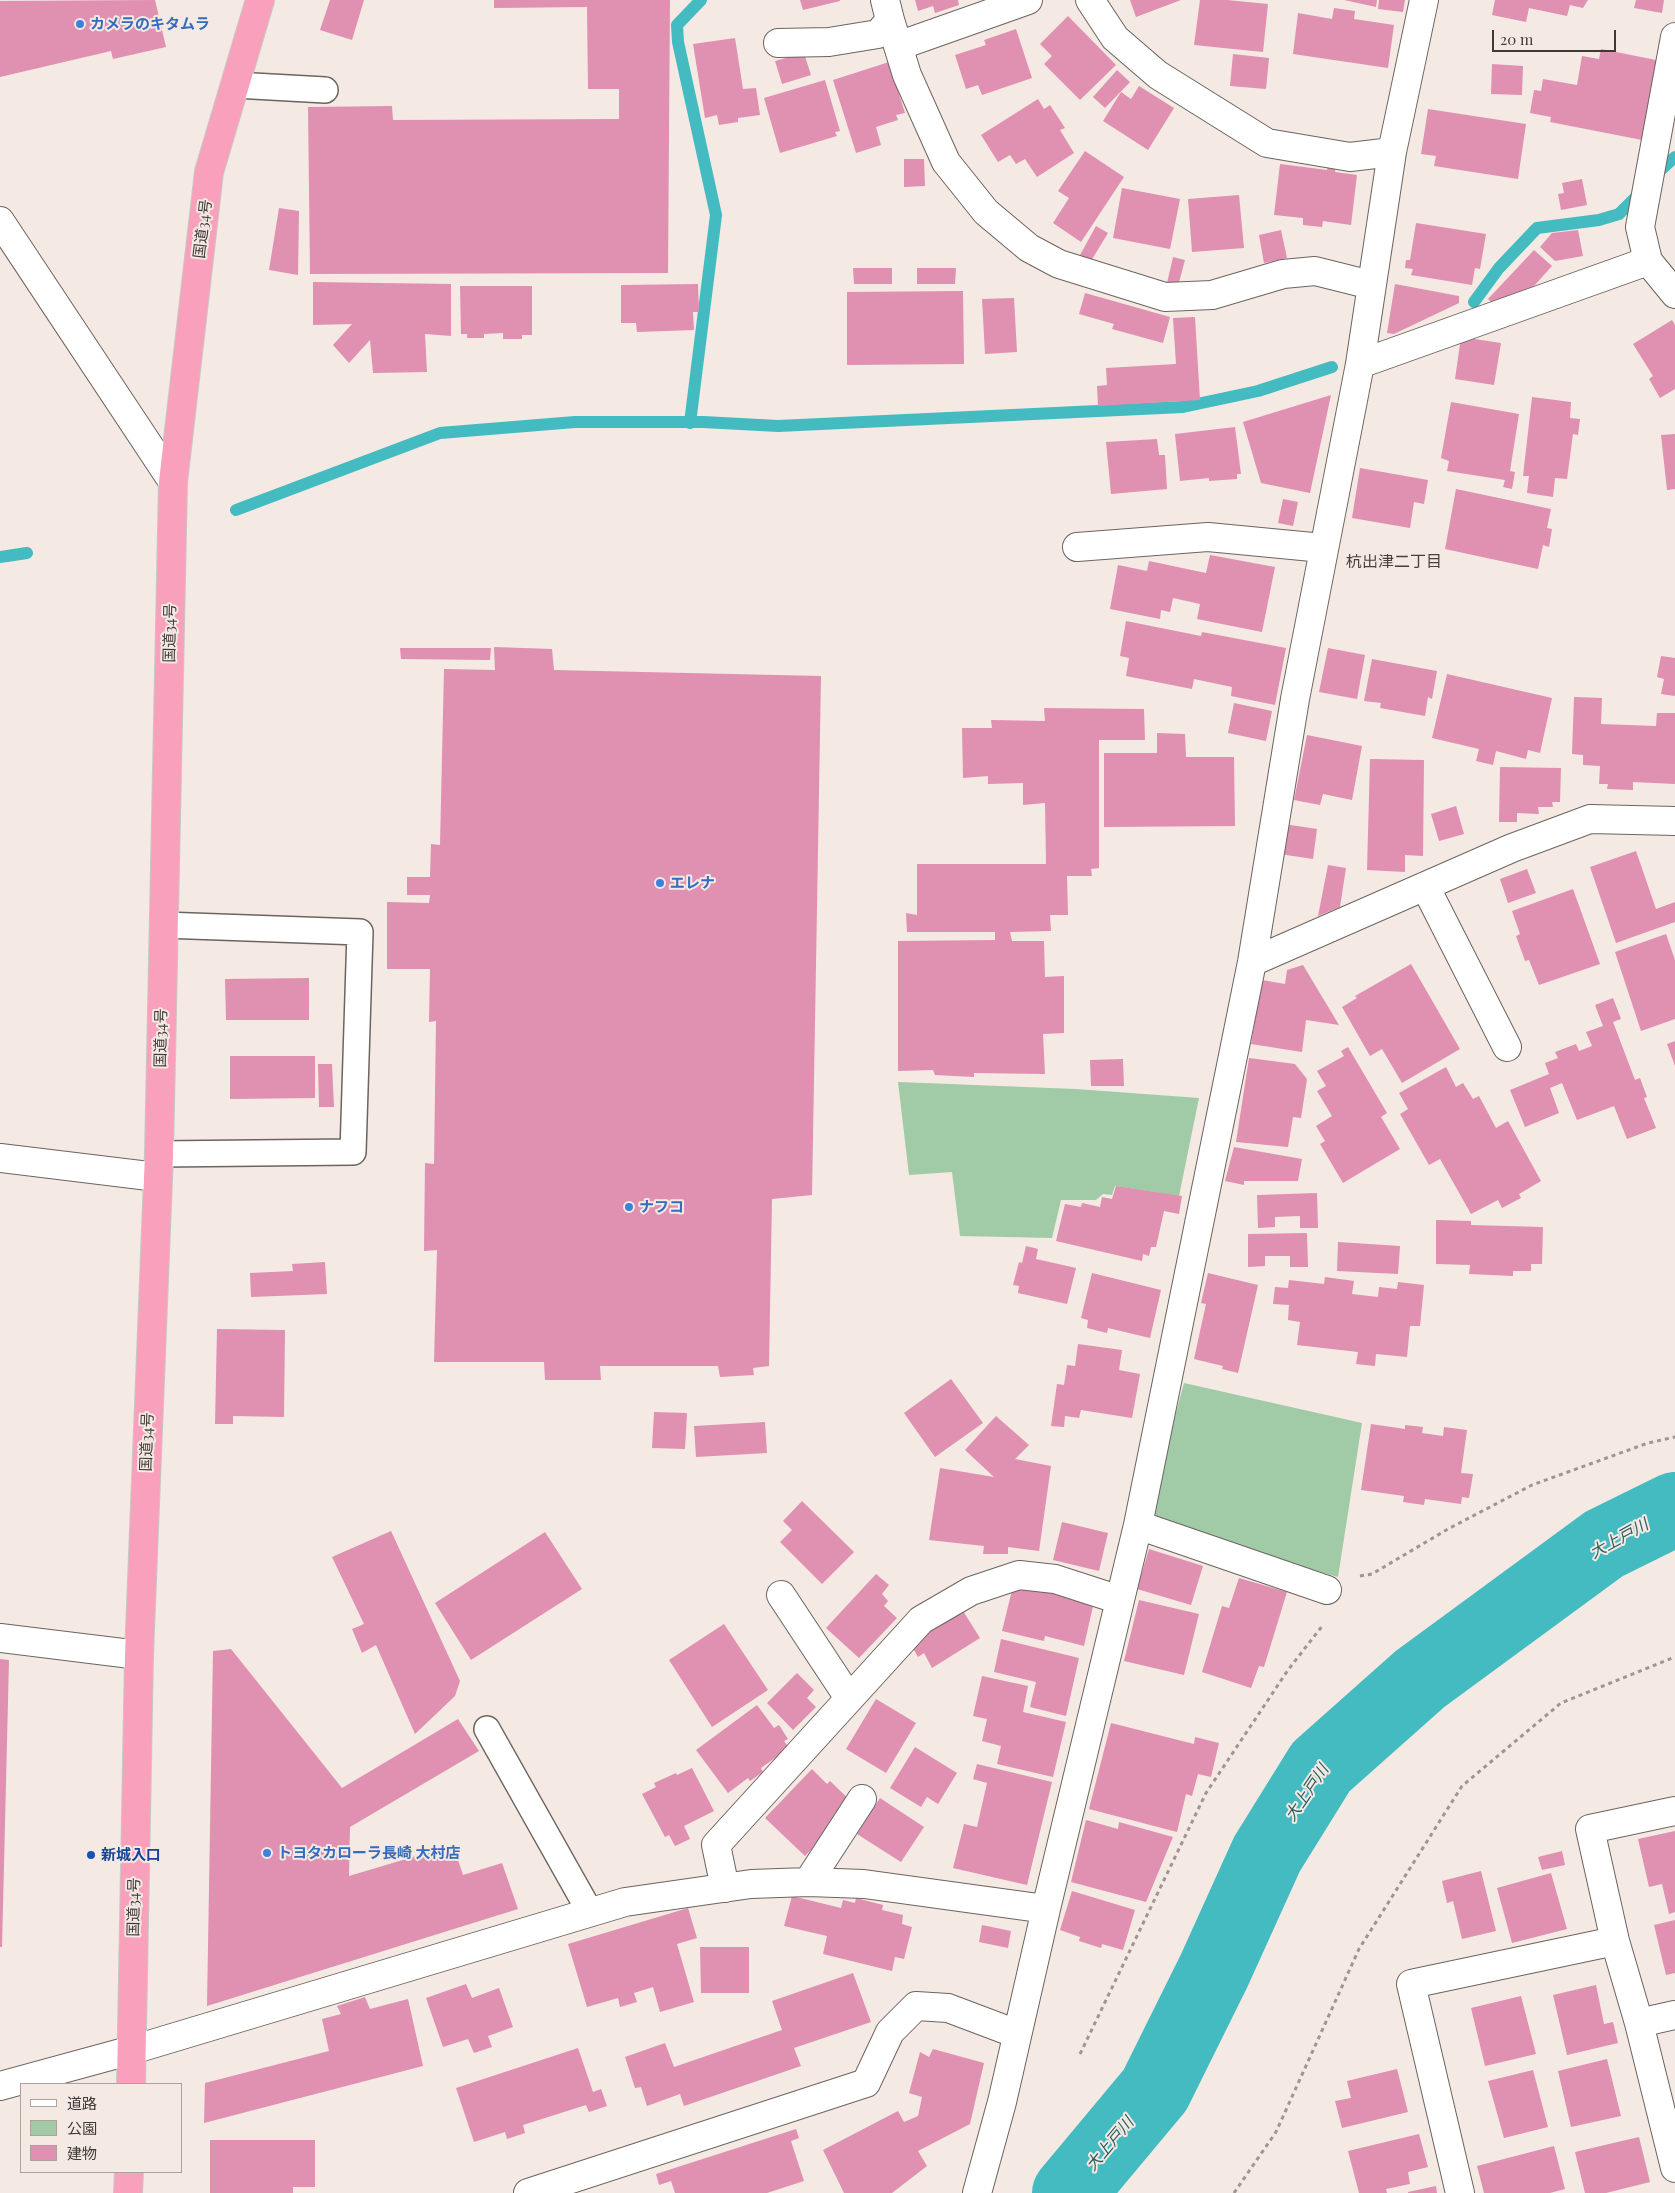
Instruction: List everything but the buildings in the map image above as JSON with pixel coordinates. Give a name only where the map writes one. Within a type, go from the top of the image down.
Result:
[{"type":"highway","name":"国道34号","points":[[131,2083],[139,1655],[158,1165],[173,482],[209,172],[260,0]]},
{"type":"highway","points":[[128,2193],[129,2173]]},
{"type":"street","points":[[898,46],[1028,0]]},
{"type":"street","points":[[1090,0],[1114,38],[1158,75],[1267,143],[1350,157],[1392,152]]},
{"type":"street","points":[[977,2193],[1002,2102],[1138,1525],[1252,962],[1295,699],[1360,364],[1370,285],[1392,152],[1424,0]]},
{"type":"street","points":[[887,10],[907,75],[946,162],[986,212],[1029,248],[1059,264],[1165,297],[1212,295],[1284,274],[1316,271],[1370,285]]},
{"type":"street","points":[[778,43],[829,42],[878,34],[887,10]]},
{"type":"street","points":[[1675,37],[1640,227],[1648,261],[1675,294]]},
{"type":"street","points":[[0,221],[173,482]]},
{"type":"street","points":[[1360,364],[1648,261]]},
{"type":"street","points":[[1077,547],[1208,537],[1323,548]]},
{"type":"street","points":[[1252,962],[1512,848],[1590,819],[1675,822]]},
{"type":"street","points":[[1425,886],[1507,1047]]},
{"type":"street","points":[[0,1158],[158,1165]]},
{"type":"street","points":[[1138,1525],[1327,1590]]},
{"type":"street","points":[[725,1888],[716,1845],[921,1620],[971,1591],[1019,1575],[1056,1579],[1120,1600]]},
{"type":"street","points":[[781,1595],[849,1698]]},
{"type":"street","points":[[0,1638],[139,1655]]},
{"type":"street","points":[[808,1882],[862,1799]]},
{"type":"street","points":[[1675,1811],[1590,1829],[1615,1941],[1675,2168]]},
{"type":"street","points":[[0,2086],[132,2050],[625,1902],[751,1884],[808,1882],[864,1884],[1046,1909]]},
{"type":"street","points":[[1460,2193],[1411,1984],[1615,1941]]},
{"type":"street","points":[[535,2192],[866,2083],[890,2032],[916,2006],[948,2008],[1017,2034]]},
{"type":"street","points":[[1638,2023],[1675,2015]]},
{"type":"lane","points":[[235,85],[325,90]]},
{"type":"lane","points":[[158,1165],[353,1152],[360,932],[163,925]]},
{"type":"lane","points":[[487,1729],[590,1912]]},
{"type":"path","points":[[1356,1582],[1361,1574],[1372,1574],[1448,1529],[1532,1484],[1648,1442],[1675,1437]]},
{"type":"path","points":[[1080,2054],[1206,1793],[1288,1670],[1327,1619]]},
{"type":"path","points":[[1234,2193],[1276,2132],[1359,1949],[1462,1786],[1561,1703],[1675,1658]]},
{"type":"green space","points":[[898,1082],[1076,1089],[1199,1098],[1179,1196],[1115,1186],[1112,1195],[1103,1194],[1096,1200],[1061,1200],[1052,1238],[960,1236],[952,1172],[909,1175]]},
{"type":"green space","points":[[1184,1383],[1362,1423],[1338,1577],[1159,1526],[1149,1513]]},
{"type":"waterway","points":[[690,423],[716,215],[678,42],[677,25],[701,0]]},
{"type":"waterway","points":[[1655,175],[1675,157]]},
{"type":"waterway","points":[[1474,302],[1499,268],[1537,228],[1599,220],[1619,214],[1642,191]]},
{"type":"waterway","points":[[236,510],[440,433],[575,422],[703,422],[778,426],[1183,407],[1258,391],[1332,367]]},
{"type":"waterway","points":[[0,557],[27,553]]},
{"type":"waterway","name":"大上戸川","points":[[1069,2193],[1155,2090],[1214,1971],[1267,1854],[1321,1767],[1420,1679],[1604,1544],[1675,1509]]},
{"type":"place","name":"カメラのキタムラ","points":[[80,24]]},
{"type":"place","name":"エレナ","points":[[660,883]]},
{"type":"place","name":"ナフコ","points":[[629,1207]]},
{"type":"place","name":"トヨタカローラ長崎 大村店","points":[[267,1853]]},
{"type":"place","name":"新城入口","points":[[91,1855]]},
{"type":"district","name":"杭出津二丁目","points":[[1394,562]]}]
